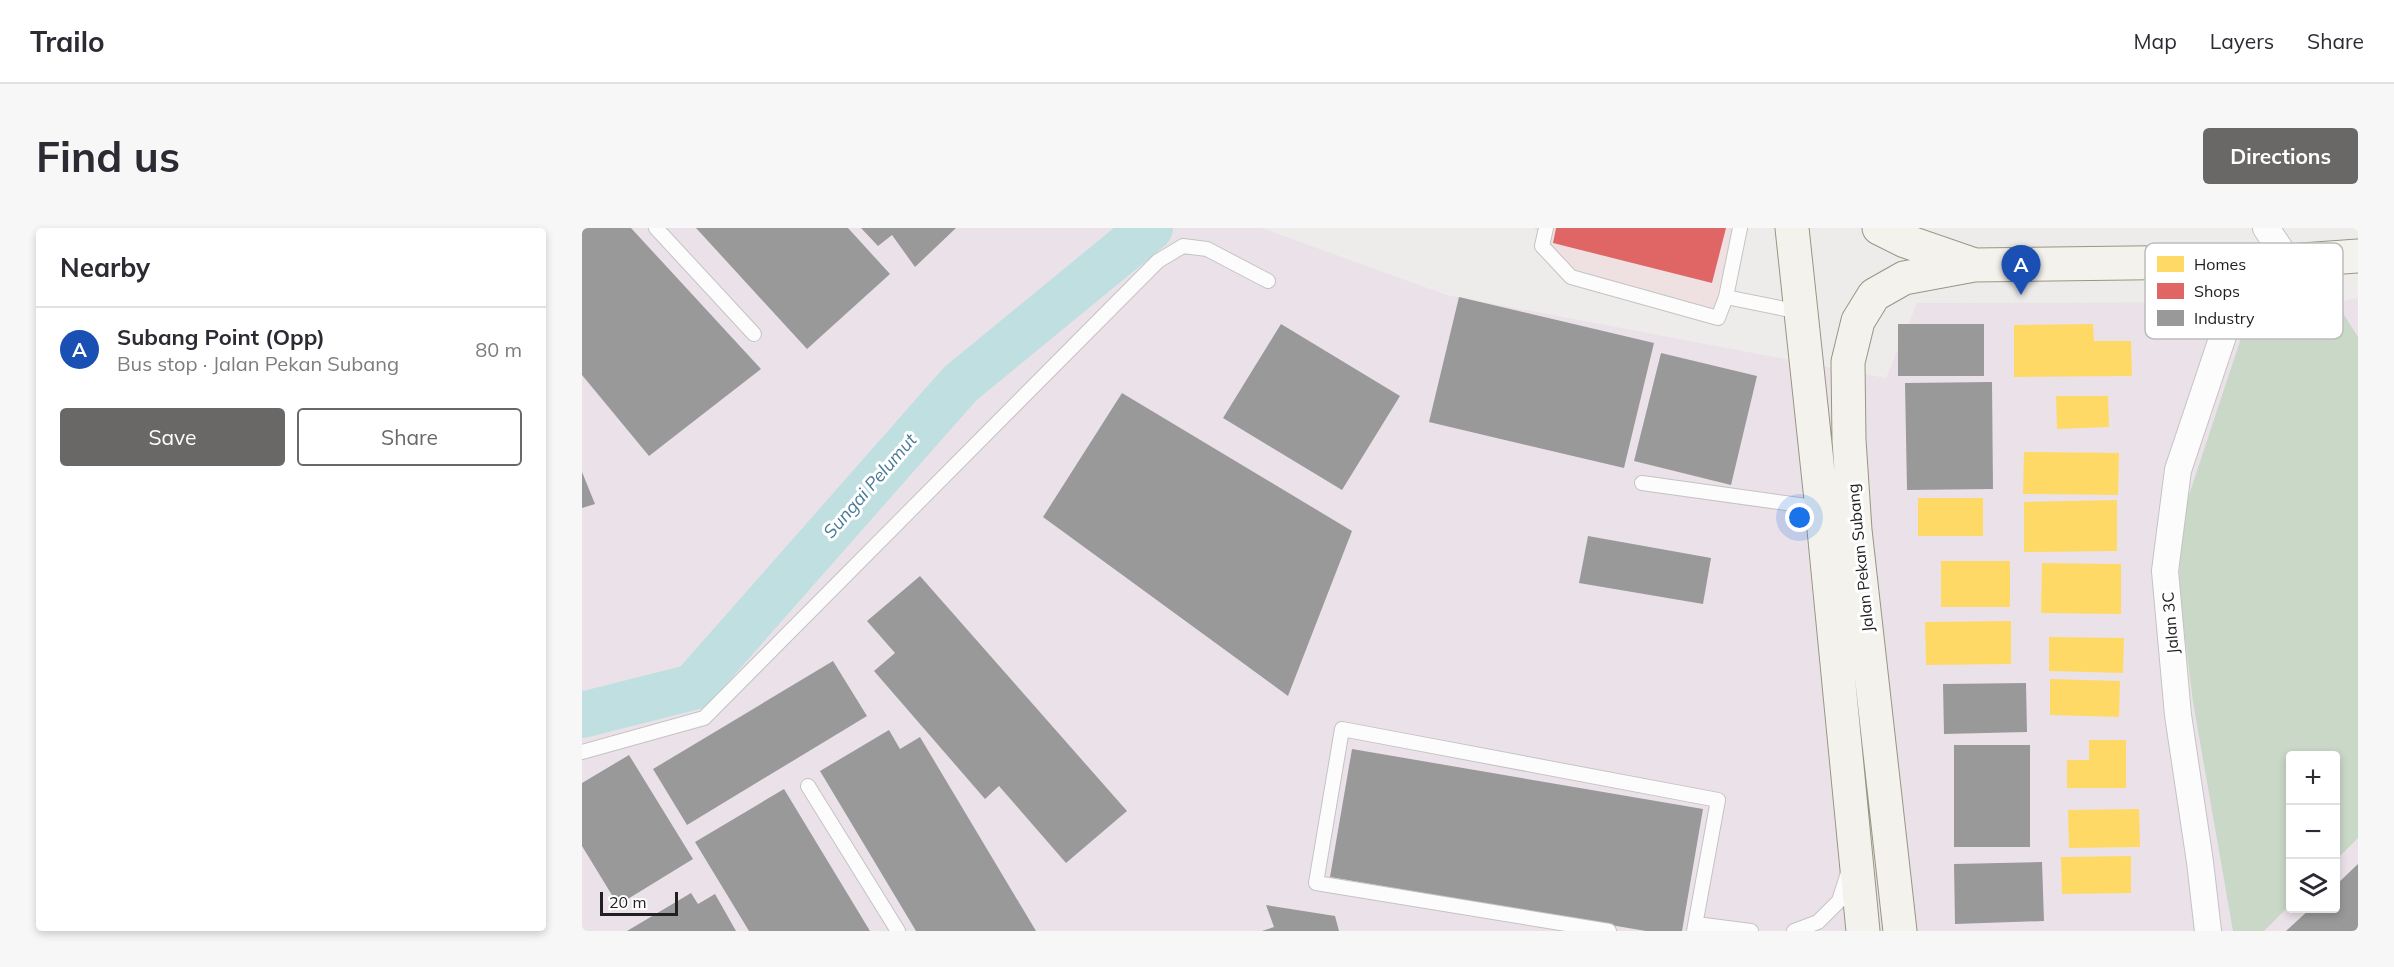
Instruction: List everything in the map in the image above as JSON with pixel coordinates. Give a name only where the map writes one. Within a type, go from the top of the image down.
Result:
[{"type":"main road","name":"Jalan Pekan Subang","points":[[1792,228],[1863,931]]},
{"type":"main road","name":"Jalan Pekan Subang","points":[[1879,228],[1905,241],[1974,265]]},
{"type":"main road","name":"Jalan Pekan Subang","points":[[2343,257],[2358,256]]},
{"type":"main road","name":"Jalan Pekan Subang","points":[[1900,931],[1855,530],[1849,440],[1848,362],[1858,321],[1874,295],[1904,278],[1974,265],[2145,263]]},
{"type":"street","points":[[2266,228],[2276,243]]},
{"type":"street","name":"Jalan 3C","points":[[2208,931],[2178,715],[2165,572],[2178,470],[2222,339]]},
{"type":"lane","points":[[656,228],[754,334]]},
{"type":"lane","points":[[1546,228],[1542,246],[1571,277],[1718,318],[1726,297],[1740,228]]},
{"type":"lane","points":[[582,752],[704,718],[1158,261],[1182,246],[1207,249],[1268,281]]},
{"type":"lane","points":[[1726,297],[1800,312]]},
{"type":"lane","points":[[1642,483],[1822,508]]},
{"type":"lane","points":[[1609,931],[1316,883],[1342,729],[1718,800],[1695,927],[1751,931]]},
{"type":"lane","points":[[808,786],[898,931]]},
{"type":"lane","points":[[1794,931],[1818,922],[1839,901],[1855,849]]},
{"type":"shaded area","points":[[582,228],[1262,228],[1447,295],[1886,378],[1917,303],[2145,302],[2145,339],[2343,339],[2343,301],[2358,298],[2358,931],[582,931]]},
{"type":"shaded area","points":[[1534,228],[1734,228],[1714,310],[1574,272]]},
{"type":"green space","points":[[2343,313],[2358,337],[2358,838],[2340,856],[2340,751],[2286,751],[2286,909],[2264,931],[2233,931],[2193,702],[2179,590],[2180,538],[2187,501],[2241,339],[2343,339]]},
{"type":"building: Homes","points":[[2093,324],[2094,341],[2131,341],[2132,376],[2014,377],[2014,325]]},
{"type":"building: Homes","points":[[2056,396],[2108,396],[2109,427],[2057,429]]},
{"type":"building: Homes","points":[[2024,452],[2119,453],[2118,495],[2023,494]]},
{"type":"building: Homes","points":[[1918,498],[1983,498],[1983,536],[1918,536]]},
{"type":"building: Homes","points":[[2117,500],[2117,551],[2024,552],[2024,502]]},
{"type":"building: Homes","points":[[1941,561],[2010,561],[2010,607],[1941,607]]},
{"type":"building: Homes","points":[[2042,563],[2121,564],[2121,614],[2041,613]]},
{"type":"building: Homes","points":[[2011,621],[2011,664],[1926,665],[1925,622]]},
{"type":"building: Homes","points":[[2049,637],[2124,638],[2123,673],[2049,671]]},
{"type":"building: Homes","points":[[2050,679],[2120,681],[2119,717],[2050,715]]},
{"type":"building: Homes","points":[[2089,740],[2126,740],[2126,788],[2067,788],[2067,760],[2089,760]]},
{"type":"building: Homes","points":[[2139,809],[2140,847],[2069,848],[2068,810]]},
{"type":"building: Homes","points":[[2131,856],[2131,893],[2062,894],[2061,857]]},
{"type":"building: Shops","points":[[1556,228],[1726,228],[1712,283],[1553,243]]},
{"type":"building: Industry","points":[[582,228],[631,228],[761,369],[649,456],[582,375]]},
{"type":"building: Industry","points":[[696,228],[848,228],[890,274],[807,349]]},
{"type":"building: Industry","points":[[861,228],[956,228],[915,267],[892,235],[878,246]]},
{"type":"building: Industry","points":[[1459,297],[1654,343],[1624,468],[1429,422]]},
{"type":"building: Industry","points":[[1281,324],[1400,396],[1342,490],[1223,418]]},
{"type":"building: Industry","points":[[1898,324],[1984,324],[1984,376],[1898,376]]},
{"type":"building: Industry","points":[[1661,353],[1757,376],[1731,485],[1634,461]]},
{"type":"building: Industry","points":[[1992,382],[1993,489],[1907,490],[1905,383]]},
{"type":"building: Industry","points":[[1122,393],[1352,531],[1288,696],[1043,517]]},
{"type":"building: Industry","points":[[582,472],[595,504],[582,508]]},
{"type":"building: Industry","points":[[1588,536],[1711,558],[1703,604],[1579,583]]},
{"type":"building: Industry","points":[[920,576],[1127,811],[1066,863],[999,786],[985,799],[874,671],[895,653],[867,621]]},
{"type":"building: Industry","points":[[833,661],[867,716],[687,825],[653,769]]},
{"type":"building: Industry","points":[[2026,683],[2027,732],[1944,734],[1943,684]]},
{"type":"building: Industry","points":[[889,730],[900,749],[920,737],[1036,931],[916,931],[820,771]]},
{"type":"building: Industry","points":[[1954,745],[2030,745],[2030,847],[1954,847]]},
{"type":"building: Industry","points":[[1352,749],[1703,809],[1682,931],[1646,931],[1330,877]]},
{"type":"building: Industry","points":[[629,755],[693,859],[618,905],[582,846],[582,783]]},
{"type":"building: Industry","points":[[784,789],[870,931],[749,931],[695,842]]},
{"type":"building: Industry","points":[[2042,862],[2044,921],[1955,924],[1954,864]]},
{"type":"building: Industry","points":[[2358,864],[2358,931],[2286,931],[2306,913],[2340,913],[2340,881]]},
{"type":"building: Industry","points":[[691,893],[698,904],[715,894],[736,931],[627,931]]},
{"type":"building: Industry","points":[[1266,905],[1335,916],[1339,931],[1262,931],[1274,927]]},
{"type":"waterway","name":"Sungai Pelumut","points":[[582,715],[693,687],[960,384],[1150,228]]},
{"type":"place","name":"Subang Point (Opp)","points":[[2021,295]]}]
